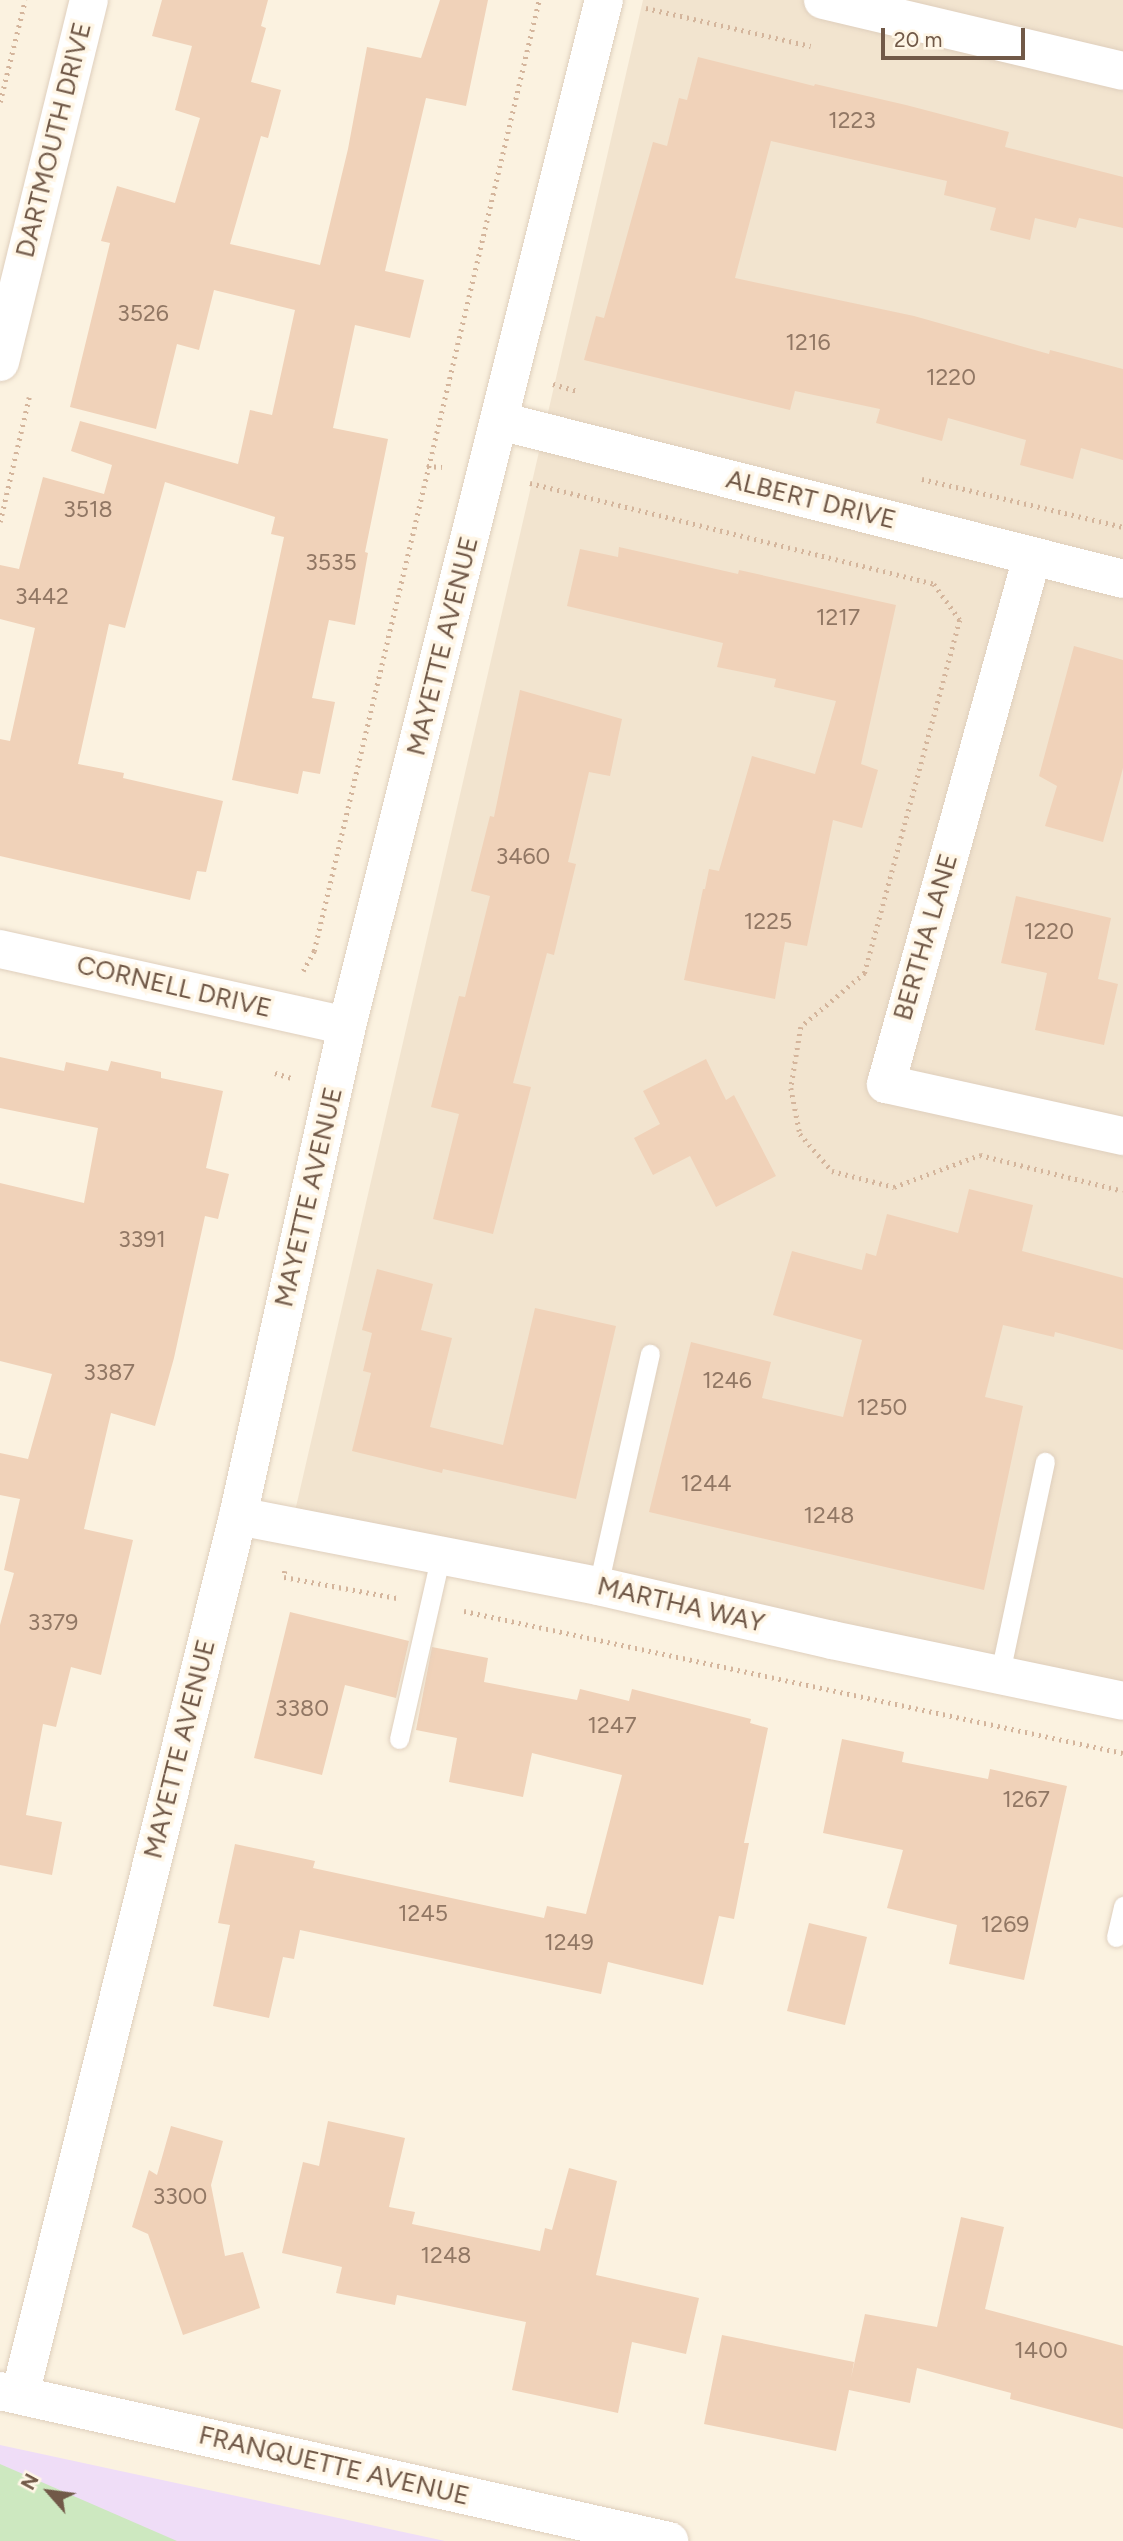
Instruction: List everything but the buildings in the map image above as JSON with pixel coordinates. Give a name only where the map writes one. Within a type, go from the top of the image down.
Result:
[{"type":"street","name":"DARTMOUTH DRIVE","points":[[0,362],[89,0]]},
{"type":"street","name":"MAYETTE AVENUE","points":[[10,2393],[237,1516],[347,1026],[604,0]]},
{"type":"street","points":[[823,0],[1123,71]]},
{"type":"street","name":"ALBERT DRIVE","points":[[500,421],[1123,579]]},
{"type":"street","name":"BERTHA LANE","points":[[1032,557],[886,1084],[1123,1136]]},
{"type":"street","name":"CORNELL DRIVE","points":[[0,949],[347,1026]]},
{"type":"street","name":"MARTHA WAY","points":[[237,1516],[440,1558],[598,1586],[832,1640],[1000,1673],[1123,1701]]},
{"type":"street","name":"FRANQUETTE AVENUE","points":[[10,2393],[669,2541]]},
{"type":"lane","points":[[598,1586],[650,1354]]},
{"type":"lane","points":[[1000,1673],[1045,1462]]},
{"type":"lane","points":[[399,1739],[440,1558]]},
{"type":"lane","points":[[1116,1937],[1123,1906]]},
{"type":"path","points":[[0,102],[25,0]]},
{"type":"path","points":[[302,974],[314,951],[540,0]]},
{"type":"path","points":[[555,385],[582,392]]},
{"type":"path","points":[[913,476],[1123,527]]},
{"type":"path","points":[[525,482],[934,584],[960,620],[865,973],[800,1027],[792,1088],[800,1134],[832,1171],[894,1187],[980,1155],[1123,1192]]},
{"type":"path","points":[[275,1569],[285,1569],[284,1577],[429,1604],[1123,1753]]},
{"type":"shaded area","points":[[643,0],[1123,0],[1123,1718],[290,1533]]},
{"type":"shaded area","points":[[0,2445],[445,2541],[0,2541]]},
{"type":"green space","points":[[0,2464],[177,2541],[0,2541]]}]
